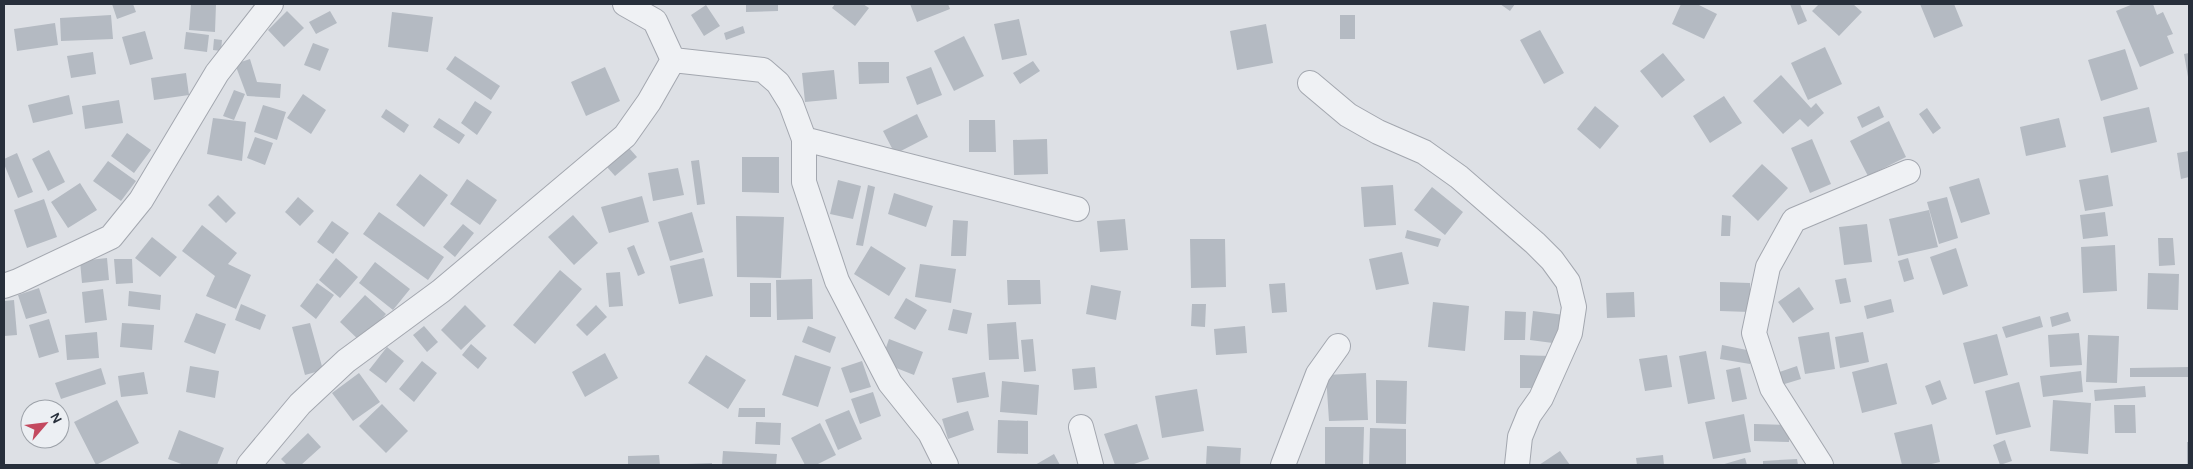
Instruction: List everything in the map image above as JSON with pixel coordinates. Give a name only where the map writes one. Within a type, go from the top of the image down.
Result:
[{"type":"street","points":[[4,286],[112,237],[141,200],[217,73],[271,4]]},
{"type":"street","points":[[624,4],[655,21],[673,60]]},
{"type":"street","points":[[673,60],[763,70],[778,83],[791,104],[804,139],[804,182],[837,281],[890,384],[930,433],[946,465]]},
{"type":"street","points":[[249,465],[300,404],[346,361],[441,291],[625,136],[649,102],[673,60]]},
{"type":"street","points":[[1310,83],[1348,115],[1378,132],[1424,152],[1459,177],[1535,243],[1552,260],[1568,282],[1574,307],[1570,333],[1541,398],[1530,415],[1520,437],[1517,465]]},
{"type":"street","points":[[804,139],[1077,209]]},
{"type":"street","points":[[1821,465],[1772,388],[1754,333],[1768,267],[1794,220],[1908,172]]},
{"type":"street","points":[[1283,465],[1318,374],[1338,346]]},
{"type":"street","points":[[1082,427],[1091,465]]},
{"type":"building","points":[[112,4],[133,4],[136,12],[117,19]]},
{"type":"building","points":[[191,4],[216,4],[215,32],[189,30]]},
{"type":"building","points":[[746,4],[778,4],[778,11],[746,12]]},
{"type":"building","points":[[835,4],[863,4],[869,8],[855,26],[832,8]]},
{"type":"building","points":[[910,4],[948,4],[950,9],[917,22]]},
{"type":"building","points":[[1500,4],[1515,4],[1510,11]]},
{"type":"building","points":[[1681,4],[1697,4],[1717,14],[1704,39],[1672,24]]},
{"type":"building","points":[[1790,4],[1800,4],[1807,21],[1798,25]]},
{"type":"building","points":[[1819,4],[1853,4],[1862,12],[1839,36],[1812,11]]},
{"type":"building","points":[[1920,4],[1954,4],[1963,26],[1934,38]]},
{"type":"building","points":[[2133,4],[2153,4],[2157,15],[2163,12],[2173,34],[2167,36],[2174,53],[2140,67],[2116,11]]},
{"type":"building","points":[[706,5],[720,26],[704,36],[691,15]]},
{"type":"building","points":[[287,11],[304,28],[284,47],[268,30]]},
{"type":"building","points":[[330,11],[337,23],[316,34],[309,22]]},
{"type":"building","points":[[392,12],[433,17],[428,52],[388,47]]},
{"type":"building","points":[[111,15],[113,39],[61,41],[60,18]]},
{"type":"building","points":[[1340,15],[1355,15],[1355,39],[1340,39]]},
{"type":"building","points":[[1019,19],[1027,55],[1002,60],[994,24]]},
{"type":"building","points":[[55,23],[58,45],[17,51],[14,29]]},
{"type":"building","points":[[1266,24],[1273,63],[1237,70],[1230,31]]},
{"type":"building","points":[[743,26],[745,33],[726,40],[724,33]]},
{"type":"building","points":[[1540,30],[1564,73],[1544,84],[1520,40]]},
{"type":"building","points":[[145,31],[153,59],[130,65],[122,37]]},
{"type":"building","points":[[186,32],[209,35],[207,52],[184,49]]},
{"type":"building","points":[[964,36],[984,76],[954,91],[934,51]]},
{"type":"building","points":[[214,39],[222,40],[221,51],[213,50]]},
{"type":"building","points":[[313,43],[329,49],[320,71],[304,65]]},
{"type":"building","points":[[1825,47],[1842,84],[1808,100],[1791,63]]},
{"type":"building","points":[[2125,49],[2138,89],[2101,101],[2088,60]]},
{"type":"building","points":[[93,52],[96,74],[71,78],[67,56]]},
{"type":"building","points":[[1663,53],[1685,80],[1662,98],[1640,71]]},
{"type":"building","points":[[2189,53],[2189,77],[2188,77],[2184,54]]},
{"type":"building","points":[[455,56],[500,86],[491,100],[446,69]]},
{"type":"building","points":[[250,59],[257,82],[281,84],[280,98],[247,96],[235,64]]},
{"type":"building","points":[[1033,61],[1040,71],[1020,84],[1013,73]]},
{"type":"building","points":[[858,62],[889,62],[889,83],[859,84]]},
{"type":"building","points":[[605,67],[620,101],[586,116],[571,82]]},
{"type":"building","points":[[931,67],[942,95],[917,105],[906,77]]},
{"type":"building","points":[[834,70],[837,99],[805,102],[802,73]]},
{"type":"building","points":[[186,73],[189,95],[154,100],[151,78]]},
{"type":"building","points":[[1781,75],[1811,108],[1816,103],[1824,113],[1808,127],[1800,119],[1783,134],[1753,101]]},
{"type":"building","points":[[234,90],[245,94],[234,120],[223,116]]},
{"type":"building","points":[[303,94],[326,110],[311,134],[287,118]]},
{"type":"building","points":[[69,95],[73,114],[33,123],[28,105]]},
{"type":"building","points":[[1724,96],[1742,123],[1710,143],[1693,116]]},
{"type":"building","points":[[119,100],[123,123],[85,129],[82,106]]},
{"type":"building","points":[[475,101],[492,112],[477,135],[461,123]]},
{"type":"building","points":[[263,105],[286,112],[277,140],[254,132]]},
{"type":"building","points":[[1595,106],[1619,126],[1600,149],[1577,129]]},
{"type":"building","points":[[1879,106],[1884,117],[1862,128],[1857,117]]},
{"type":"building","points":[[2149,107],[2157,142],[2111,153],[2103,117]]},
{"type":"building","points":[[1927,108],[1941,128],[1933,134],[1919,114]]},
{"type":"building","points":[[386,109],[409,125],[404,133],[381,117]]},
{"type":"building","points":[[917,114],[928,137],[895,154],[883,131]]},
{"type":"building","points":[[213,118],[246,122],[242,161],[207,154]]},
{"type":"building","points":[[439,118],[465,135],[459,144],[433,127]]},
{"type":"building","points":[[2059,118],[2066,147],[2026,156],[2020,127]]},
{"type":"building","points":[[969,120],[995,120],[996,152],[969,152]]},
{"type":"building","points":[[1889,121],[1906,157],[1868,176],[1850,141]]},
{"type":"building","points":[[127,133],[151,150],[134,173],[111,156]]},
{"type":"building","points":[[255,137],[273,143],[265,165],[247,158]]},
{"type":"building","points":[[1047,139],[1048,174],[1014,175],[1013,140]]},
{"type":"building","points":[[1812,139],[1831,184],[1810,193],[1791,148]]},
{"type":"building","points":[[629,148],[637,157],[615,176],[607,167]]},
{"type":"building","points":[[49,150],[65,182],[48,191],[32,159]]},
{"type":"building","points":[[2189,151],[2189,177],[2181,179],[2177,153]]},
{"type":"building","points":[[17,153],[33,192],[18,198],[4,164],[4,159]]},
{"type":"building","points":[[742,157],[779,157],[779,193],[742,192]]},
{"type":"building","points":[[699,160],[705,204],[697,205],[691,161]]},
{"type":"building","points":[[108,161],[136,181],[121,201],[93,181]]},
{"type":"building","points":[[1762,164],[1788,188],[1758,221],[1732,196]]},
{"type":"building","points":[[678,168],[684,195],[653,201],[648,173]]},
{"type":"building","points":[[420,174],[448,195],[424,227],[396,205]]},
{"type":"building","points":[[2108,175],[2113,206],[2085,211],[2079,180]]},
{"type":"building","points":[[1979,178],[1990,214],[1961,223],[1949,187]]},
{"type":"building","points":[[467,179],[497,200],[480,225],[450,204]]},
{"type":"building","points":[[838,180],[861,186],[853,219],[830,214]]},
{"type":"building","points":[[80,183],[97,210],[68,228],[51,202]]},
{"type":"building","points":[[868,185],[875,187],[863,246],[856,245]]},
{"type":"building","points":[[1393,185],[1396,225],[1364,227],[1361,187]]},
{"type":"building","points":[[1432,187],[1463,212],[1445,235],[1414,210]]},
{"type":"building","points":[[894,193],[933,206],[926,227],[888,214]]},
{"type":"building","points":[[218,195],[236,213],[226,223],[208,205]]},
{"type":"building","points":[[642,196],[649,222],[609,233],[601,207]]},
{"type":"building","points":[[298,197],[314,211],[300,226],[285,212]]},
{"type":"building","points":[[1947,197],[1958,238],[1939,244],[1927,202]]},
{"type":"building","points":[[44,199],[57,237],[27,248],[14,210]]},
{"type":"building","points":[[1929,210],[1938,247],[1898,256],[1889,219]]},
{"type":"building","points":[[379,212],[444,257],[428,280],[363,234]]},
{"type":"building","points":[[692,212],[703,252],[670,261],[658,222]]},
{"type":"building","points":[[2105,212],[2108,236],[2083,239],[2080,215]]},
{"type":"building","points":[[573,215],[598,243],[574,265],[548,237]]},
{"type":"building","points":[[1722,215],[1731,216],[1730,236],[1721,236]]},
{"type":"building","points":[[736,216],[784,217],[781,278],[737,277]]},
{"type":"building","points":[[1125,219],[1128,250],[1100,252],[1097,221]]},
{"type":"building","points":[[953,220],[968,221],[966,256],[951,256]]},
{"type":"building","points":[[332,221],[349,233],[333,254],[317,242]]},
{"type":"building","points":[[463,224],[474,233],[455,257],[443,247]]},
{"type":"building","points":[[1867,224],[1872,262],[1844,265],[1839,227]]},
{"type":"building","points":[[202,225],[237,253],[228,264],[251,275],[236,309],[206,296],[215,276],[182,251]]},
{"type":"building","points":[[1407,230],[1441,239],[1438,247],[1405,238]]},
{"type":"building","points":[[152,237],[177,257],[160,277],[135,258]]},
{"type":"building","points":[[2158,238],[2173,238],[2175,265],[2159,266]]},
{"type":"building","points":[[1190,239],[1225,239],[1226,287],[1191,288]]},
{"type":"building","points":[[634,245],[645,273],[638,276],[627,248]]},
{"type":"building","points":[[2115,245],[2117,291],[2083,293],[2081,247]]},
{"type":"building","points":[[871,246],[906,268],[889,296],[854,274]]},
{"type":"building","points":[[1956,248],[1968,286],[1943,295],[1930,257]]},
{"type":"building","points":[[1402,252],[1409,284],[1376,290],[1369,259]]},
{"type":"building","points":[[107,258],[109,280],[82,283],[80,261]]},
{"type":"building","points":[[336,258],[358,277],[340,298],[319,280]]},
{"type":"building","points":[[704,258],[713,296],[679,304],[670,266]]},
{"type":"building","points":[[1908,258],[1914,279],[1904,282],[1898,261]]},
{"type":"building","points":[[114,259],[132,259],[133,283],[116,284]]},
{"type":"building","points":[[375,262],[410,289],[393,310],[359,283]]},
{"type":"building","points":[[920,264],[956,269],[951,303],[915,297]]},
{"type":"building","points":[[560,270],[582,289],[535,344],[513,325]]},
{"type":"building","points":[[620,272],[623,306],[609,307],[606,273]]},
{"type":"building","points":[[2148,273],[2179,274],[2178,310],[2147,309]]},
{"type":"building","points":[[1846,278],[1851,302],[1840,304],[1835,280]]},
{"type":"building","points":[[812,279],[813,319],[777,320],[776,280]]},
{"type":"building","points":[[1007,280],[1040,280],[1041,304],[1008,305]]},
{"type":"building","points":[[1720,282],[1750,283],[1750,312],[1720,311]]},
{"type":"building","points":[[317,283],[334,295],[316,319],[300,306]]},
{"type":"building","points":[[750,283],[771,283],[771,317],[750,317]]},
{"type":"building","points":[[1285,283],[1287,312],[1272,313],[1269,284]]},
{"type":"building","points":[[1091,285],[1121,291],[1116,320],[1086,314]]},
{"type":"building","points":[[1799,287],[1814,309],[1793,323],[1778,302]]},
{"type":"building","points":[[39,288],[47,313],[26,319],[18,295]]},
{"type":"building","points":[[103,289],[107,320],[85,323],[82,292]]},
{"type":"building","points":[[129,291],[161,295],[160,310],[128,306]]},
{"type":"building","points":[[1634,292],[1635,317],[1607,318],[1606,293]]},
{"type":"building","points":[[365,295],[386,314],[361,342],[340,322]]},
{"type":"building","points":[[906,298],[927,310],[915,330],[894,318]]},
{"type":"building","points":[[1891,299],[1894,312],[1867,319],[1864,306]]},
{"type":"building","points":[[14,300],[17,335],[4,336],[4,301]]},
{"type":"building","points":[[1433,302],[1469,306],[1465,351],[1428,347]]},
{"type":"building","points":[[241,304],[266,315],[260,330],[235,320]]},
{"type":"building","points":[[1192,304],[1206,304],[1205,327],[1191,326]]},
{"type":"building","points":[[465,305],[486,326],[461,350],[441,330]]},
{"type":"building","points":[[596,305],[607,317],[587,336],[576,325]]},
{"type":"building","points":[[953,309],[972,313],[967,334],[948,330]]},
{"type":"building","points":[[1505,311],[1526,312],[1525,340],[1504,340]]},
{"type":"building","points":[[1533,311],[1572,316],[1568,345],[1530,340]]},
{"type":"building","points":[[2068,312],[2071,321],[2052,327],[2050,317]]},
{"type":"building","points":[[196,313],[226,324],[215,354],[184,342]]},
{"type":"building","points":[[2040,316],[2043,327],[2006,338],[2002,327]]},
{"type":"building","points":[[49,319],[59,352],[39,358],[29,325]]},
{"type":"building","points":[[1016,322],[1019,359],[989,360],[987,324]]},
{"type":"building","points":[[122,323],[154,325],[152,350],[120,347]]},
{"type":"building","points":[[310,323],[323,370],[305,375],[292,327]]},
{"type":"building","points":[[424,326],[438,342],[427,352],[413,335]]},
{"type":"building","points":[[808,326],[836,337],[830,353],[802,342]]},
{"type":"building","points":[[1245,326],[1247,353],[1216,355],[1214,329]]},
{"type":"building","points":[[97,332],[99,358],[67,360],[65,335]]},
{"type":"building","points":[[1829,332],[1835,369],[1805,374],[1798,337]]},
{"type":"building","points":[[1863,332],[1869,362],[1840,368],[1835,337]]},
{"type":"building","points":[[2079,333],[2082,365],[2050,367],[2048,335]]},
{"type":"building","points":[[1997,334],[2008,375],[1974,384],[1963,343]]},
{"type":"building","points":[[2088,335],[2119,336],[2117,383],[2086,382]]},
{"type":"building","points":[[889,339],[923,352],[914,375],[881,362]]},
{"type":"building","points":[[1033,339],[1036,371],[1024,372],[1021,340]]},
{"type":"building","points":[[471,344],[487,358],[478,369],[462,355]]},
{"type":"building","points":[[1722,345],[1752,351],[1750,364],[1720,359]]},
{"type":"building","points":[[387,347],[404,361],[386,383],[369,370]]},
{"type":"building","points":[[1706,351],[1715,399],[1688,404],[1679,356]]},
{"type":"building","points":[[605,353],[618,378],[585,397],[572,372]]},
{"type":"building","points":[[706,355],[746,380],[728,409],[688,383]]},
{"type":"building","points":[[795,355],[831,367],[818,407],[782,395]]},
{"type":"building","points":[[1520,355],[1551,356],[1551,388],[1520,388]]},
{"type":"building","points":[[1667,355],[1672,387],[1645,391],[1639,359]]},
{"type":"building","points":[[422,361],[437,373],[414,402],[399,389]]},
{"type":"building","points":[[862,361],[871,387],[850,393],[841,368]]},
{"type":"building","points":[[1887,363],[1897,404],[1862,413],[1852,372]]},
{"type":"building","points":[[190,366],[219,371],[215,398],[186,392]]},
{"type":"building","points":[[1797,366],[1801,379],[1778,386],[1774,374]]},
{"type":"building","points":[[1095,367],[1097,388],[1074,390],[1072,369]]},
{"type":"building","points":[[1740,367],[1747,399],[1732,402],[1726,370]]},
{"type":"building","points":[[2189,367],[2189,377],[2130,377],[2130,368]]},
{"type":"building","points":[[101,368],[106,384],[61,399],[55,383]]},
{"type":"building","points":[[2081,371],[2083,392],[2043,397],[2040,376]]},
{"type":"building","points":[[144,372],[148,394],[121,397],[118,376]]},
{"type":"building","points":[[985,372],[989,397],[957,403],[952,378]]},
{"type":"building","points":[[359,373],[380,402],[353,421],[332,393]]},
{"type":"building","points":[[1366,373],[1368,420],[1329,421],[1326,375]]},
{"type":"building","points":[[1376,380],[1407,381],[1406,424],[1376,423]]},
{"type":"building","points":[[1940,380],[1947,399],[1932,405],[1925,386]]},
{"type":"building","points":[[1002,381],[1039,385],[1037,415],[1000,412]]},
{"type":"building","points":[[2019,382],[2031,427],[1996,435],[1985,391]]},
{"type":"building","points":[[2145,386],[2146,397],[2095,401],[2094,390]]},
{"type":"building","points":[[1197,389],[1204,431],[1162,438],[1155,396]]},
{"type":"building","points":[[873,392],[881,416],[860,424],[851,399]]},
{"type":"building","points":[[117,400],[139,443],[96,465],[74,422]]},
{"type":"building","points":[[2053,400],[2091,403],[2088,454],[2050,451]]},
{"type":"building","points":[[382,404],[408,431],[386,453],[359,426]]},
{"type":"building","points":[[2114,405],[2135,405],[2136,433],[2115,433]]},
{"type":"building","points":[[739,408],[765,408],[765,417],[738,417]]},
{"type":"building","points":[[849,410],[862,439],[838,450],[825,420]]},
{"type":"building","points":[[968,411],[974,430],[948,439],[942,419]]},
{"type":"building","points":[[1744,414],[1751,452],[1713,459],[1705,422]]},
{"type":"building","points":[[998,420],[1028,421],[1028,454],[997,453]]},
{"type":"building","points":[[756,422],[781,423],[780,445],[755,444]]},
{"type":"building","points":[[820,423],[836,455],[816,465],[805,465],[791,438]]},
{"type":"building","points":[[1137,424],[1149,459],[1131,465],[1115,465],[1104,434]]},
{"type":"building","points":[[1754,424],[1790,425],[1789,442],[1754,441]]},
{"type":"building","points":[[1932,424],[1940,462],[1927,465],[1902,465],[1894,433]]},
{"type":"building","points":[[1325,427],[1364,427],[1363,465],[1325,465]]},
{"type":"building","points":[[1370,428],[1406,429],[1406,465],[1369,465]]},
{"type":"building","points":[[179,430],[224,448],[217,465],[184,465],[168,459]]},
{"type":"building","points":[[308,433],[321,447],[301,465],[287,465],[281,459]]},
{"type":"building","points":[[2005,440],[2012,461],[2000,465],[1993,445]]},
{"type":"building","points":[[2187,442],[2189,442],[2189,465],[2187,465]]},
{"type":"building","points":[[1207,446],[1241,448],[1240,465],[1206,465]]},
{"type":"building","points":[[723,451],[777,454],[776,465],[722,465]]},
{"type":"building","points":[[1560,451],[1570,465],[1539,465]]},
{"type":"building","points":[[1054,454],[1060,465],[1035,465]]},
{"type":"building","points":[[659,455],[660,465],[628,465],[628,456]]},
{"type":"building","points":[[1663,455],[1664,465],[1637,465],[1636,458]]},
{"type":"building","points":[[1745,458],[1747,465],[1721,465]]},
{"type":"building","points":[[1797,459],[1798,465],[1763,465],[1763,461]]},
{"type":"building","points":[[712,463],[712,465],[687,465],[687,464]]}]
